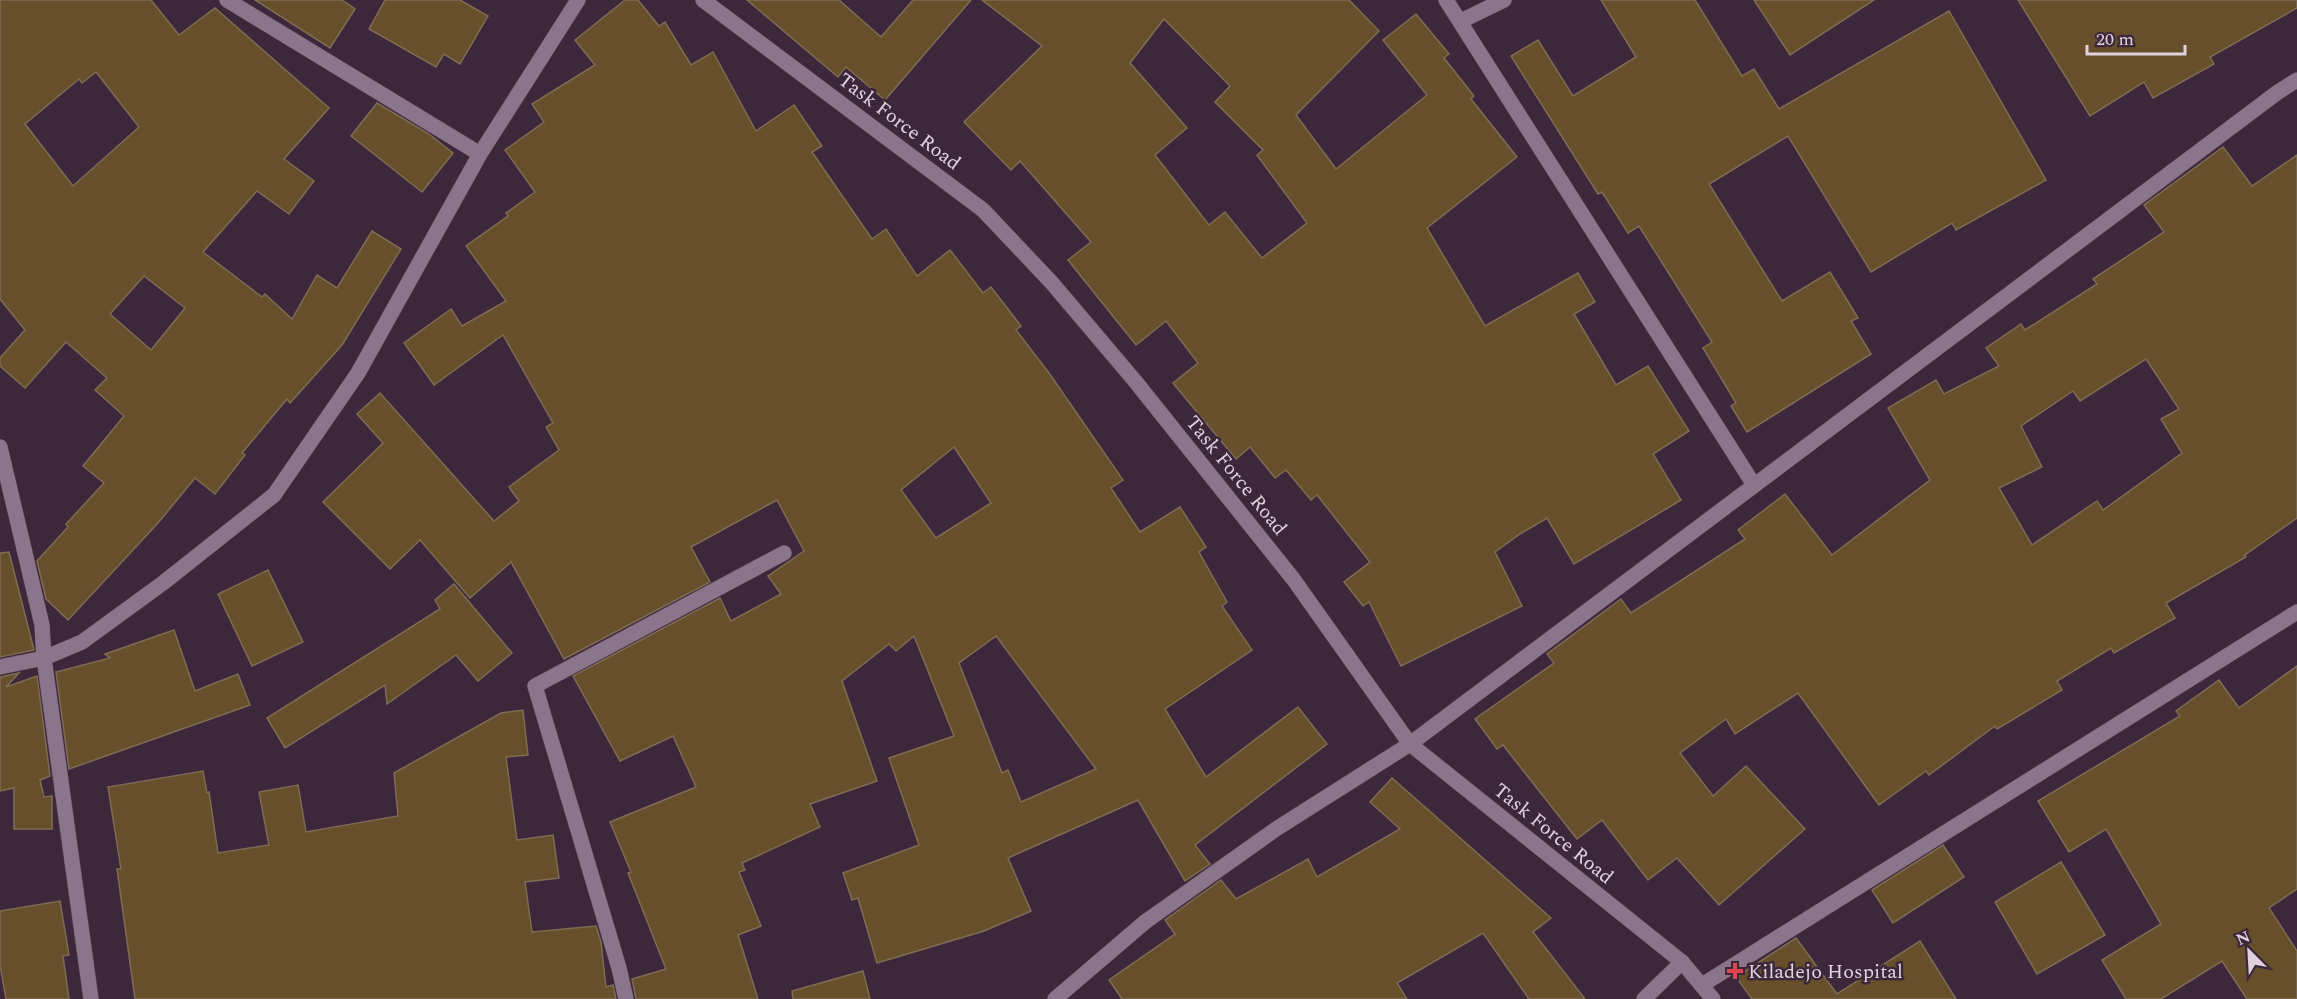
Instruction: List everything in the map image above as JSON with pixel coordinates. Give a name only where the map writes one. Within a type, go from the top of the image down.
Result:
[{"type":"street","points":[[227,0],[480,154]]},
{"type":"street","points":[[0,667],[44,658],[82,642],[163,583],[274,495],[358,374],[480,154],[578,0]]},
{"type":"street","name":"Task Force Road","points":[[703,0],[983,210],[1052,282],[1294,580],[1410,744],[1682,962],[1713,999]]},
{"type":"street","points":[[1446,0],[1754,485]]},
{"type":"street","points":[[1461,21],[1504,0]]},
{"type":"street","points":[[1055,999],[1164,909],[1276,829],[1410,744],[2297,80]]},
{"type":"street","points":[[0,447],[42,625],[44,658],[91,999]]},
{"type":"street","points":[[626,999],[619,968],[535,686],[784,553]]},
{"type":"street","points":[[1702,985],[2297,612]]},
{"type":"street","points":[[1644,999],[1682,962]]},
{"type":"building","points":[[0,0],[151,0],[179,35],[215,8],[329,108],[284,159],[314,181],[289,214],[257,191],[203,252],[262,297],[265,294],[292,319],[317,275],[337,288],[372,231],[401,249],[342,345],[290,403],[287,399],[242,453],[245,455],[215,494],[195,478],[158,523],[68,620],[46,599],[37,561],[68,527],[66,524],[104,483],[83,466],[124,416],[95,390],[107,378],[66,342],[25,388],[0,366],[0,358],[25,330],[0,299]],"holes":[[[96,72],[139,127],[73,186],[25,124],[79,79],[82,83]],[[144,276],[185,308],[151,350],[110,314]]]},
{"type":"building","points":[[255,0],[342,0],[355,9],[330,48]]},
{"type":"building","points":[[385,0],[460,0],[488,16],[460,64],[444,54],[436,67],[369,29]]},
{"type":"building","points":[[625,0],[638,0],[659,26],[665,22],[691,65],[713,52],[756,131],[794,105],[822,146],[812,152],[872,239],[886,229],[917,276],[950,250],[983,293],[991,287],[1021,326],[1016,330],[1049,373],[1123,480],[1111,488],[1140,532],[1180,507],[1206,547],[1199,552],[1227,602],[1222,606],[1252,650],[1165,709],[1206,777],[1298,707],[1327,744],[1195,845],[1210,864],[1185,881],[1138,800],[1008,858],[1031,911],[984,931],[877,963],[858,898],[852,900],[843,873],[919,845],[889,758],[954,736],[914,636],[896,651],[889,644],[842,681],[877,781],[810,804],[820,827],[742,863],[745,870],[739,872],[761,926],[738,935],[758,999],[636,999],[632,979],[666,969],[628,873],[631,872],[610,822],[696,787],[673,736],[620,761],[573,676],[720,598],[731,621],[781,594],[768,576],[804,551],[777,500],[691,547],[710,582],[564,659],[511,562],[470,598],[420,540],[390,569],[323,502],[383,443],[357,414],[380,393],[494,521],[519,501],[509,487],[559,450],[546,427],[553,423],[503,335],[434,385],[404,343],[451,309],[462,326],[506,301],[466,246],[508,216],[506,213],[535,192],[505,150],[544,122],[532,104],[595,65],[575,40]],"holes":[[[954,447],[991,503],[936,538],[901,490]],[[996,636],[1096,769],[1021,802],[1008,770],[1002,773],[959,663]]]},
{"type":"building","points":[[747,0],[839,0],[881,37],[913,0],[971,0],[885,100],[846,67],[838,77]]},
{"type":"building","points":[[982,0],[1349,0],[1379,31],[1296,115],[1336,169],[1427,95],[1383,40],[1416,14],[1449,54],[1444,58],[1474,96],[1471,99],[1517,157],[1427,228],[1485,326],[1578,273],[1595,302],[1574,314],[1616,385],[1648,366],[1689,431],[1653,454],[1681,500],[1574,564],[1547,518],[1520,534],[1495,552],[1522,606],[1401,666],[1369,602],[1363,606],[1344,582],[1370,562],[1317,495],[1311,500],[1286,470],[1275,478],[1250,447],[1236,459],[1173,383],[1198,363],[1166,321],[1136,345],[1068,260],[1091,242],[1020,161],[1011,170],[964,122],[1042,46]],"holes":[[[1164,19],[1230,86],[1215,102],[1263,150],[1257,155],[1307,223],[1262,258],[1225,212],[1209,225],[1155,155],[1187,128],[1130,63]]]},
{"type":"building","points":[[1601,0],[1695,0],[1742,76],[1754,69],[1779,109],[1949,11],[2046,180],[1956,230],[1952,223],[1871,272],[1788,136],[1709,184],[1782,301],[1830,272],[1858,318],[1851,321],[1871,354],[1747,432],[1731,406],[1736,403],[1703,348],[1712,342],[1639,226],[1628,233],[1602,192],[1598,194],[1511,56],[1538,40],[1573,96],[1636,57]]},
{"type":"building","points":[[1754,0],[1874,0],[1790,55]]},
{"type":"building","points":[[2018,0],[2297,0],[2297,8],[2210,57],[2214,64],[2153,98],[2144,82],[2090,116]]},
{"type":"building","points":[[377,103],[429,134],[453,153],[422,192],[351,136]]},
{"type":"building","points":[[2223,147],[2252,186],[2297,155],[2297,518],[2245,555],[2246,557],[2166,603],[2175,618],[2114,653],[2111,648],[2057,681],[2062,690],[1997,729],[1995,726],[1929,775],[1926,771],[1879,805],[1798,693],[1735,734],[1726,719],[1680,753],[1713,796],[1746,766],[1805,829],[1719,905],[1677,858],[1648,880],[1602,820],[1577,839],[1503,745],[1497,749],[1475,719],[1554,663],[1547,654],[1621,599],[1631,613],[1745,539],[1738,530],[1785,494],[1832,555],[1930,480],[1888,408],[1936,380],[1944,394],[1999,366],[1986,348],[2021,324],[2025,330],[2097,284],[2093,279],[2164,232],[2144,205]],"holes":[[[2146,359],[2179,409],[2161,419],[2182,453],[2103,510],[2097,501],[2032,545],[1999,488],[2042,467],[2021,426],[2073,391],[2080,401]]]},
{"type":"building","points":[[9,552],[34,650],[0,657],[0,553]]},
{"type":"building","points":[[268,570],[303,642],[252,666],[218,594]]},
{"type":"building","points":[[454,584],[512,653],[478,681],[456,655],[387,704],[385,685],[285,748],[267,718],[440,609],[435,600]]},
{"type":"building","points":[[174,630],[195,691],[238,674],[250,705],[69,769],[56,672],[110,658],[105,654]]},
{"type":"building","points":[[2297,666],[2297,889],[2269,908],[2297,951],[2297,999],[2247,999],[2222,961],[2161,999],[2126,999],[2102,960],[2161,924],[2106,829],[2069,852],[2038,801],[2180,716],[2176,711],[2219,680],[2239,708]]},
{"type":"building","points":[[19,673],[6,687],[37,676],[50,776],[40,780],[44,797],[52,796],[52,829],[14,829],[14,788],[0,791],[0,677]]},
{"type":"building","points":[[523,710],[528,755],[506,757],[517,840],[553,835],[559,878],[525,882],[532,932],[596,926],[601,942],[606,987],[613,985],[616,999],[135,999],[117,869],[121,869],[108,787],[203,771],[207,793],[209,792],[218,853],[269,845],[259,792],[298,785],[306,832],[398,816],[394,773],[501,713]]},
{"type":"building","points":[[1392,778],[1551,918],[1533,932],[1585,999],[1529,999],[1483,933],[1397,983],[1407,999],[1122,999],[1109,980],[1175,934],[1165,920],[1221,880],[1236,899],[1308,859],[1317,877],[1400,829],[1370,802]]},
{"type":"building","points":[[1943,845],[1964,877],[1893,923],[1872,890]]},
{"type":"building","points":[[2061,862],[2105,935],[2037,974],[1995,902]]},
{"type":"building","points":[[60,901],[69,955],[63,956],[69,999],[6,999],[0,965],[0,911]]},
{"type":"building","points":[[1796,938],[1837,994],[1920,941],[1956,999],[1752,999],[1736,977]]},
{"type":"building","points":[[863,971],[870,999],[793,999],[792,991]]},
{"type":"place","name":"Kiladejo Hospital","points":[[1735,971]]}]
